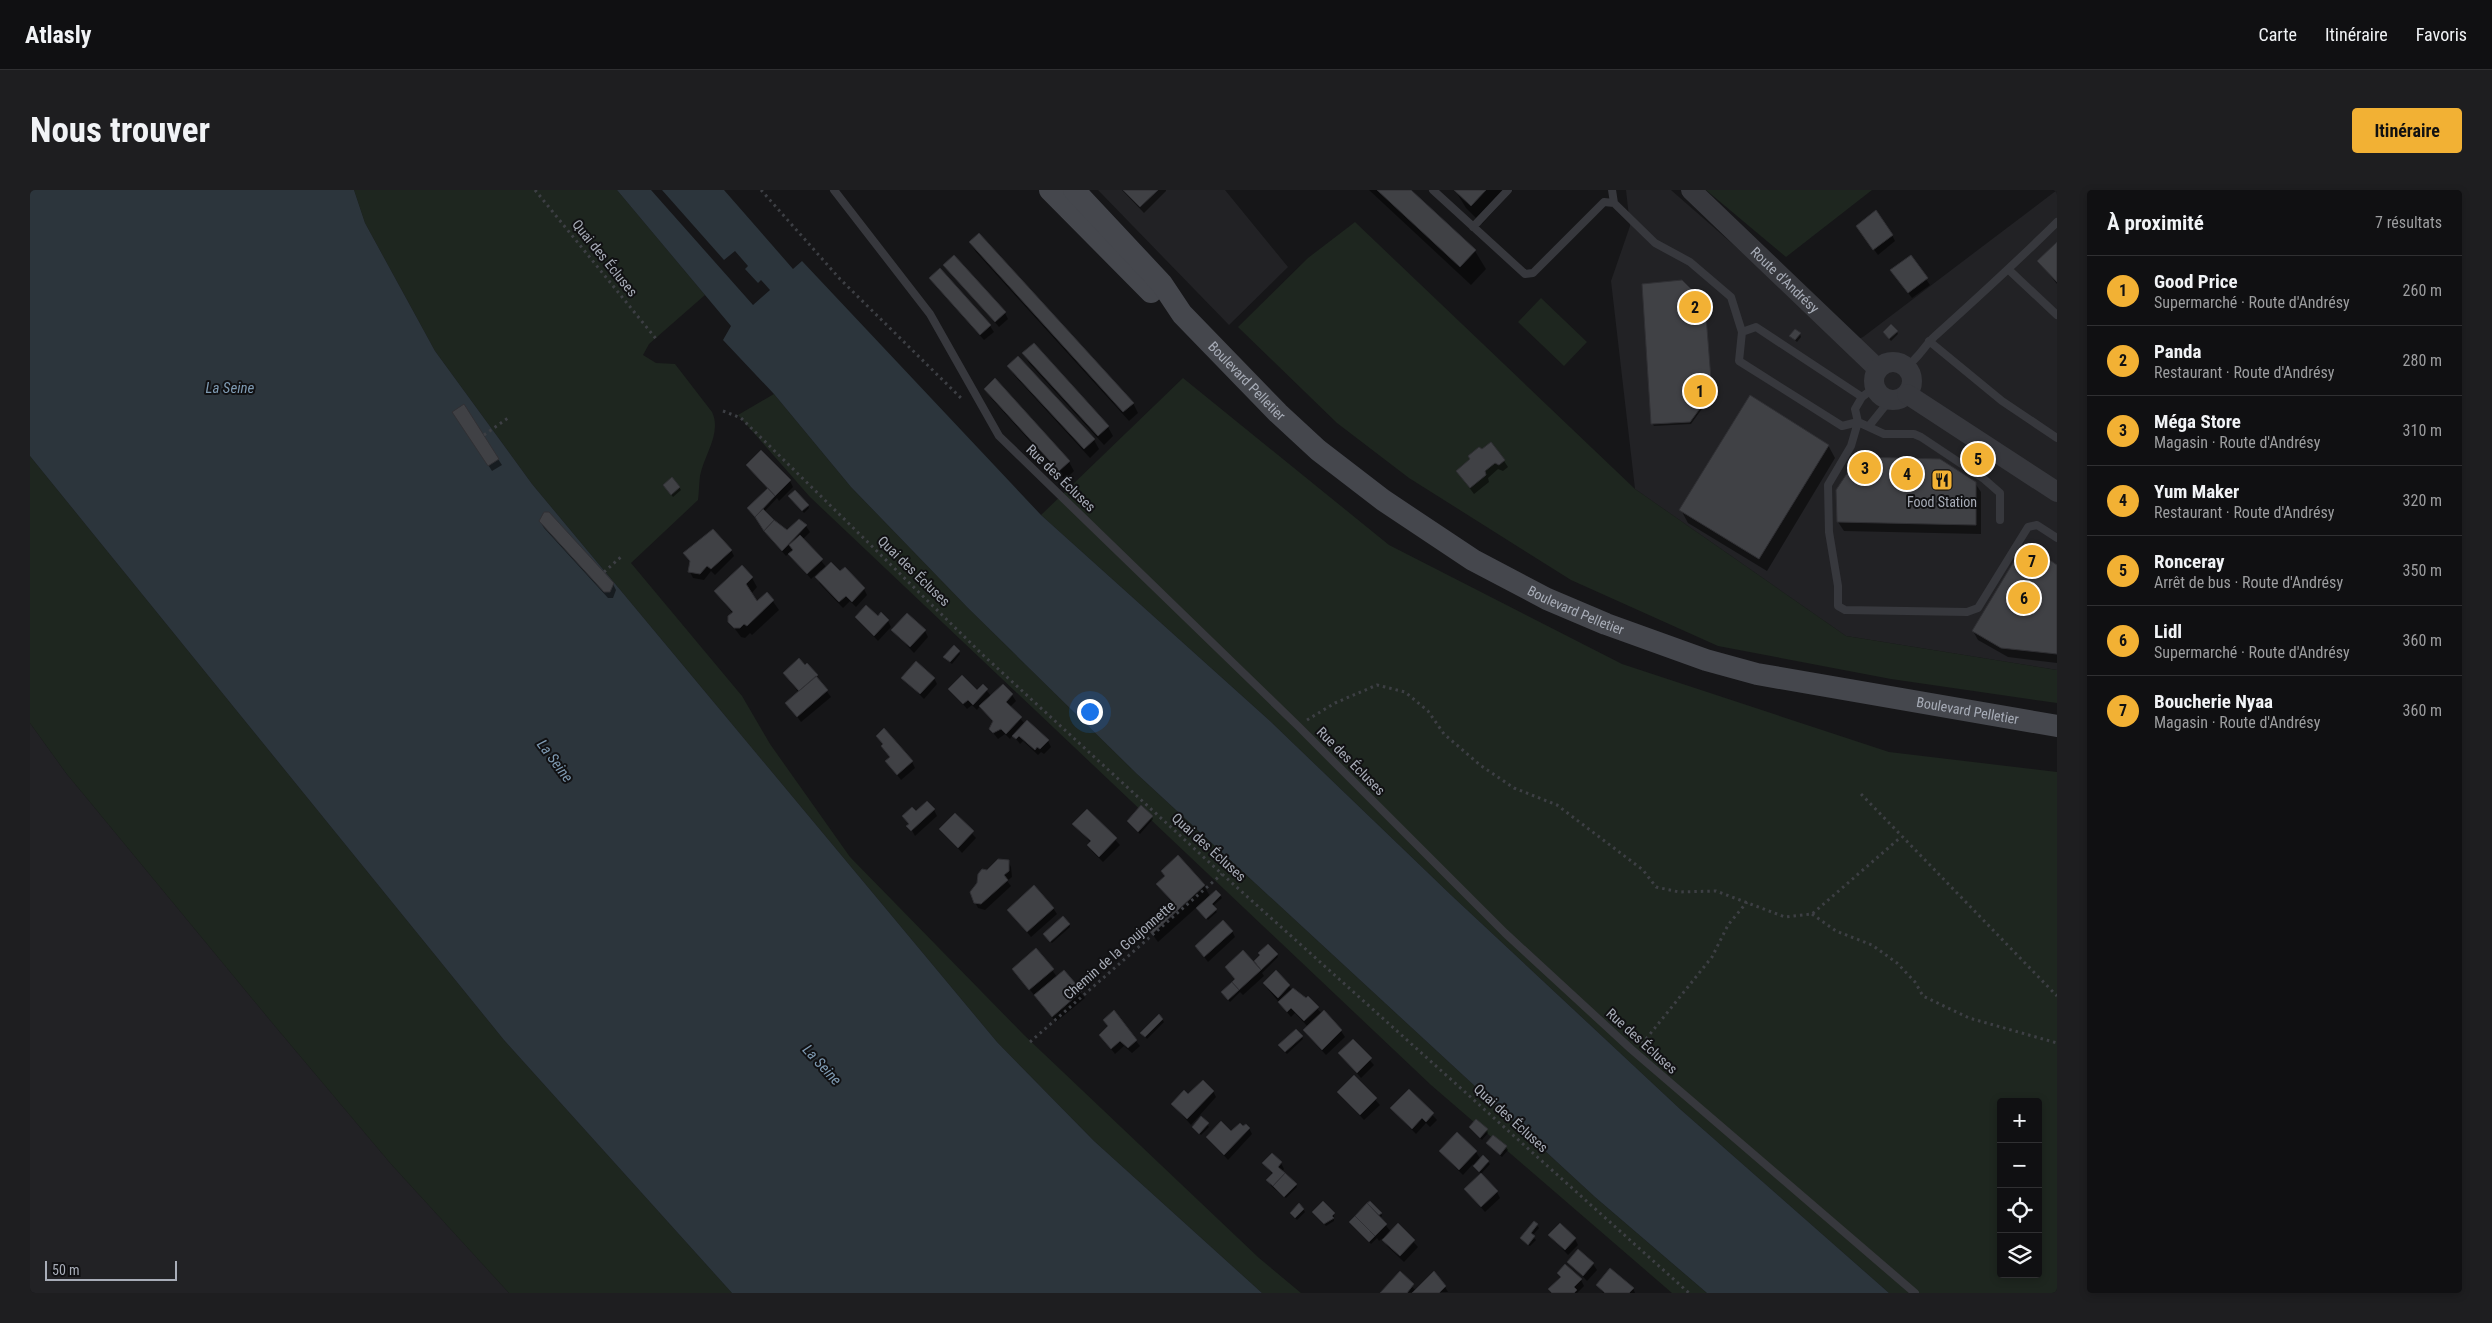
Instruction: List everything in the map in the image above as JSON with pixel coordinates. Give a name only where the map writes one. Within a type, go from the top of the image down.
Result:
[{"type":"main road","name":"Boulevard Pelletier","points":[[1050,190],[1153,294],[1182,314]]},
{"type":"main road","name":"Boulevard Pelletier","points":[[1074,190],[1162,284],[1182,314],[1278,414],[1351,476],[1418,525],[1473,560],[1548,599],[1656,643],[1757,674],[2057,726]]},
{"type":"street","name":"Route d'Andrésy","points":[[1692,190],[1882,390],[2057,492]]},
{"type":"street","points":[[1896,362],[1905,367],[1911,375],[1912,385],[1882,390],[1886,363],[1896,362]]},
{"type":"lane","name":"Rue des Écluses","points":[[834,190],[930,314],[999,436],[1298,726],[1505,933],[1637,1054],[1915,1293]]},
{"type":"lane","points":[[1433,190],[1526,274],[1533,273],[1604,202],[1614,203]]},
{"type":"lane","points":[[1473,227],[1508,190]]},
{"type":"lane","points":[[1612,190],[1614,203],[1655,244],[1690,262],[1731,297],[1742,332],[1739,361],[1842,426],[1858,422],[1884,434],[1914,434],[1921,437],[1984,479],[2000,493],[2000,520]]},
{"type":"lane","points":[[1905,367],[1912,363],[1929,341],[2009,270],[2057,222]]},
{"type":"lane","points":[[2009,270],[2057,315]]},
{"type":"lane","points":[[1742,332],[1756,327],[1882,390]]},
{"type":"lane","points":[[1929,341],[2002,401],[2057,438]]},
{"type":"lane","points":[[1882,390],[1855,409],[1858,422],[1851,446],[1828,485],[1829,532],[1838,586],[1838,606],[1845,610],[1967,612],[1978,608],[2028,527],[2036,525],[2057,538]]},
{"type":"lane","points":[[1869,426],[1882,390]]},
{"type":"path","name":"Quai des Écluses","points":[[536,190],[657,340]]},
{"type":"path","points":[[761,190],[840,279],[965,402]]},
{"type":"path","name":"Quai des Écluses","points":[[723,411],[742,418],[983,655],[1222,874],[1689,1293]]},
{"type":"path","points":[[484,435],[508,418]]},
{"type":"path","points":[[604,572],[622,556]]},
{"type":"path","points":[[1298,726],[1335,703],[1377,685],[1405,692],[1428,712],[1444,734],[1480,765],[1514,788],[1557,805],[1643,870],[1656,887],[1679,892],[1716,891],[1786,917],[1812,914],[1901,837]]},
{"type":"path","points":[[1861,794],[2057,996]]},
{"type":"path","name":"Chemin de la Goujonnette","points":[[1030,1042],[1222,874]]},
{"type":"path","points":[[1637,1054],[1644,1042],[1712,957],[1728,925],[1747,902]]},
{"type":"path","points":[[1812,914],[1836,931],[1872,945],[1897,963],[1915,982],[1924,996],[1969,1018],[2057,1043]]},
{"type":"shaded area","points":[[354,190],[617,190],[705,295],[649,344],[643,355],[656,363],[675,364],[712,412],[715,420],[714,436],[700,476],[698,500],[631,563],[742,696],[770,744],[850,857],[1024,1035],[1259,1258],[1301,1293],[1262,1293],[1094,1141],[997,1042],[532,484],[435,351],[365,223]]},
{"type":"shaded area","points":[[1098,190],[1225,190],[1288,267],[1229,325]]},
{"type":"shaded area","points":[[1626,190],[1671,190],[1847,344],[1863,337],[2057,190],[2057,670],[1846,636],[1635,489],[1611,281],[1630,226]]},
{"type":"shaded area","points":[[1706,190],[1872,190],[1786,257]]},
{"type":"shaded area","points":[[1355,222],[1635,489],[1846,636],[2057,670],[2057,703],[1891,679],[1718,646],[1571,580],[1409,478],[1337,423],[1238,327],[1308,258]]},
{"type":"shaded area","points":[[1541,298],[1587,342],[1564,366],[1518,322]]},
{"type":"shaded area","points":[[1183,378],[1389,545],[1622,664],[1889,752],[2057,772],[2057,1293],[1889,1293],[1680,1109],[1451,895],[1270,721],[1041,515]]},
{"type":"shaded area","points":[[774,394],[851,487],[968,608],[1137,774],[1595,1197],[1707,1293],[1672,1293],[1431,1085],[810,497],[738,415]]},
{"type":"shaded area","points":[[30,456],[504,1040],[732,1293],[509,1293],[391,1164],[274,1025],[66,773],[30,723]]},
{"type":"shaded area","points":[[30,723],[66,773],[274,1025],[391,1164],[509,1293],[30,1293]]},
{"type":"water","name":"La Seine","points":[[30,190],[354,190],[365,223],[435,351],[532,484],[997,1042],[1094,1141],[1262,1293],[732,1293],[504,1040],[30,456]]},
{"type":"water","points":[[617,190],[651,190],[753,305],[770,290],[761,280],[758,283],[745,269],[748,266],[735,251],[724,260],[662,190],[724,190],[793,269],[802,261],[1041,515],[1270,721],[1451,895],[1680,1109],[1889,1293],[1707,1293],[1595,1197],[1137,774],[968,608],[851,487],[774,394],[723,340],[731,326]]},
{"type":"building","points":[[1123,190],[1158,190],[1140,207]]},
{"type":"building","points":[[1377,190],[1411,190],[1476,250],[1460,267]]},
{"type":"building","points":[[1454,190],[1486,190],[1471,206]]},
{"type":"building","points":[[1876,210],[1893,235],[1873,250],[1856,226]]},
{"type":"building","points":[[979,233],[1134,403],[1123,412],[969,242]]},
{"type":"building","points":[[2057,242],[2057,282],[2037,261]]},
{"type":"building","points":[[954,255],[1006,312],[995,322],[943,265]]},
{"type":"building","points":[[1911,255],[1928,278],[1908,293],[1890,270]]},
{"type":"building","points":[[940,268],[991,325],[980,335],[929,278]]},
{"type":"building","points":[[1682,280],[1705,303],[1712,392],[1690,422],[1651,424],[1642,284]]},
{"type":"building","points":[[1891,324],[1898,331],[1889,339],[1883,332]]},
{"type":"building","points":[[1795,329],[1801,333],[1795,340],[1789,336]]},
{"type":"building","points":[[1034,343],[1109,426],[1098,436],[1022,353]]},
{"type":"building","points":[[1018,356],[1095,439],[1084,449],[1007,366]]},
{"type":"building","points":[[995,378],[1070,461],[1059,471],[984,389]]},
{"type":"building","points":[[1750,395],[1829,445],[1759,559],[1679,510]]},
{"type":"building","points":[[464,404],[499,459],[488,466],[452,412]]},
{"type":"building","points":[[1491,442],[1505,460],[1499,465],[1495,463],[1485,471],[1486,475],[1470,488],[1456,471],[1470,459],[1468,456],[1479,447],[1482,449]]},
{"type":"building","points":[[761,450],[791,480],[775,496],[746,465]]},
{"type":"building","points":[[1858,457],[1940,459],[1976,482],[1976,525],[1837,522],[1836,490]]},
{"type":"building","points":[[672,477],[680,487],[671,495],[663,485]]},
{"type":"building","points":[[768,488],[775,496],[755,517],[747,508]]},
{"type":"building","points":[[795,490],[809,505],[802,511],[788,496]]},
{"type":"building","points":[[763,509],[774,520],[764,531],[755,517]]},
{"type":"building","points":[[544,512],[549,512],[614,583],[610,592],[604,592],[539,521]]},
{"type":"building","points":[[799,519],[807,525],[782,551],[764,531],[774,520],[787,530]]},
{"type":"building","points":[[713,529],[732,550],[711,569],[707,566],[700,574],[688,572],[690,561],[683,553]]},
{"type":"building","points":[[800,535],[823,559],[807,574],[788,554],[793,550],[789,545]]},
{"type":"building","points":[[2025,543],[2057,565],[2057,654],[2001,648],[1972,631]]},
{"type":"building","points":[[831,562],[840,571],[845,567],[865,588],[852,602],[846,596],[839,602],[815,577]]},
{"type":"building","points":[[742,565],[753,577],[746,584],[757,601],[767,592],[774,600],[747,626],[744,624],[740,628],[734,628],[728,622],[728,616],[733,612],[714,591]]},
{"type":"building","points":[[866,605],[878,616],[881,612],[889,620],[874,636],[855,617]]},
{"type":"building","points":[[907,613],[926,630],[910,647],[891,630]]},
{"type":"building","points":[[954,645],[960,651],[950,662],[943,657]]},
{"type":"building","points":[[799,658],[805,665],[807,663],[818,675],[799,691],[783,673]]},
{"type":"building","points":[[916,661],[935,678],[920,694],[901,678]]},
{"type":"building","points":[[962,675],[977,690],[983,684],[988,689],[973,705],[968,700],[963,704],[948,689]]},
{"type":"building","points":[[816,676],[828,690],[797,717],[785,703]]},
{"type":"building","points":[[1003,684],[1013,694],[1006,702],[1022,717],[1006,734],[1001,729],[993,733],[989,729],[993,721],[979,706]]},
{"type":"building","points":[[1027,720],[1049,740],[1040,749],[1037,747],[1035,750],[1019,736],[1016,739],[1012,736]]},
{"type":"building","points":[[884,728],[913,761],[897,775],[885,761],[890,757],[876,736]]},
{"type":"building","points":[[927,801],[935,809],[911,831],[906,826],[909,824],[902,816],[912,807],[916,811]]},
{"type":"building","points":[[1141,805],[1153,816],[1138,832],[1127,821]]},
{"type":"building","points":[[1087,809],[1117,838],[1099,857],[1087,845],[1091,841],[1072,824]]},
{"type":"building","points":[[955,813],[974,831],[958,848],[939,829]]},
{"type":"building","points":[[1178,855],[1205,885],[1152,934],[1146,927],[1173,902],[1156,884],[1165,876],[1161,871]]},
{"type":"building","points":[[998,859],[1009,860],[1009,871],[1004,875],[1008,880],[981,904],[974,903],[970,892],[977,883],[978,874],[982,869],[987,870]]},
{"type":"building","points":[[1034,885],[1054,908],[1027,932],[1007,910]]},
{"type":"building","points":[[1216,890],[1221,895],[1212,904],[1217,909],[1206,919],[1196,908]]},
{"type":"building","points":[[1063,916],[1070,924],[1050,942],[1043,934]]},
{"type":"building","points":[[1223,920],[1233,931],[1204,957],[1195,946]]},
{"type":"building","points":[[1268,944],[1278,954],[1261,970],[1254,961],[1260,955],[1258,953]]},
{"type":"building","points":[[1036,948],[1054,969],[1029,990],[1012,969]]},
{"type":"building","points":[[1243,950],[1261,970],[1239,990],[1232,982],[1235,979],[1225,967]]},
{"type":"building","points":[[1064,970],[1082,991],[1052,1017],[1034,995]]},
{"type":"building","points":[[1276,970],[1290,985],[1278,998],[1263,983]]},
{"type":"building","points":[[1232,982],[1239,990],[1228,1000],[1221,992]]},
{"type":"building","points":[[1293,988],[1306,998],[1308,996],[1319,1007],[1304,1021],[1291,1008],[1287,1012],[1278,1002]]},
{"type":"building","points":[[1114,1010],[1137,1040],[1128,1048],[1120,1041],[1111,1049],[1099,1035],[1108,1026],[1103,1020]]},
{"type":"building","points":[[1324,1010],[1342,1030],[1322,1050],[1303,1030]]},
{"type":"building","points":[[1159,1014],[1163,1019],[1145,1037],[1140,1033]]},
{"type":"building","points":[[1296,1029],[1303,1036],[1285,1052],[1278,1045]]},
{"type":"building","points":[[1353,1039],[1372,1058],[1357,1073],[1338,1053]]},
{"type":"building","points":[[1354,1075],[1377,1098],[1360,1115],[1337,1092]]},
{"type":"building","points":[[1203,1080],[1214,1091],[1187,1119],[1171,1104],[1184,1090],[1188,1094]]},
{"type":"building","points":[[1409,1089],[1434,1113],[1426,1122],[1422,1118],[1412,1129],[1390,1108]]},
{"type":"building","points":[[1201,1116],[1209,1123],[1199,1134],[1192,1127]]},
{"type":"building","points":[[1476,1119],[1488,1129],[1480,1138],[1469,1127]]},
{"type":"building","points":[[1221,1121],[1231,1131],[1240,1123],[1243,1126],[1246,1124],[1250,1128],[1224,1155],[1206,1137]]},
{"type":"building","points":[[1457,1132],[1477,1151],[1459,1170],[1439,1151]]},
{"type":"building","points":[[1493,1135],[1507,1146],[1500,1155],[1486,1143]]},
{"type":"building","points":[[1272,1153],[1282,1162],[1278,1167],[1285,1173],[1273,1186],[1266,1180],[1273,1173],[1262,1163]]},
{"type":"building","points":[[1483,1155],[1489,1161],[1479,1172],[1473,1166]]},
{"type":"building","points":[[1285,1173],[1297,1184],[1284,1197],[1273,1186]]},
{"type":"building","points":[[1481,1173],[1498,1191],[1481,1207],[1464,1189]]},
{"type":"building","points":[[1323,1201],[1335,1213],[1332,1216],[1334,1218],[1324,1224],[1312,1212]]},
{"type":"building","points":[[1370,1201],[1382,1213],[1379,1215],[1367,1203]]},
{"type":"building","points":[[1299,1203],[1304,1209],[1295,1218],[1290,1213]]},
{"type":"building","points":[[1367,1203],[1387,1224],[1375,1236],[1355,1216]]},
{"type":"building","points":[[1355,1216],[1375,1236],[1369,1242],[1349,1222]]},
{"type":"building","points":[[1534,1221],[1538,1224],[1531,1233],[1535,1236],[1528,1245],[1520,1238]]},
{"type":"building","points":[[1398,1223],[1415,1240],[1400,1256],[1382,1240]]},
{"type":"building","points":[[1560,1223],[1576,1238],[1565,1250],[1548,1235]]},
{"type":"building","points":[[1578,1249],[1594,1263],[1583,1276],[1567,1262]]},
{"type":"building","points":[[1565,1264],[1582,1279],[1574,1287],[1577,1290],[1574,1293],[1552,1293],[1548,1289],[1561,1277],[1557,1273]]},
{"type":"building","points":[[1610,1268],[1634,1288],[1629,1293],[1605,1293],[1596,1285]]},
{"type":"building","points":[[1400,1271],[1414,1284],[1407,1293],[1380,1293]]},
{"type":"building","points":[[1434,1271],[1446,1286],[1439,1293],[1412,1293]]},
{"type":"place","name":"Panda","points":[[1695,307]]},
{"type":"place","name":"Good Price","points":[[1700,391]]},
{"type":"place","name":"Ronceray","points":[[1978,459]]},
{"type":"place","name":"Méga Store","points":[[1865,468]]},
{"type":"place","name":"Yum Maker","points":[[1907,474]]},
{"type":"place","name":"Food Station","points":[[1942,480]]},
{"type":"place","name":"Boucherie Nyaa","points":[[2032,561]]},
{"type":"place","name":"Lidl","points":[[2024,598]]}]
